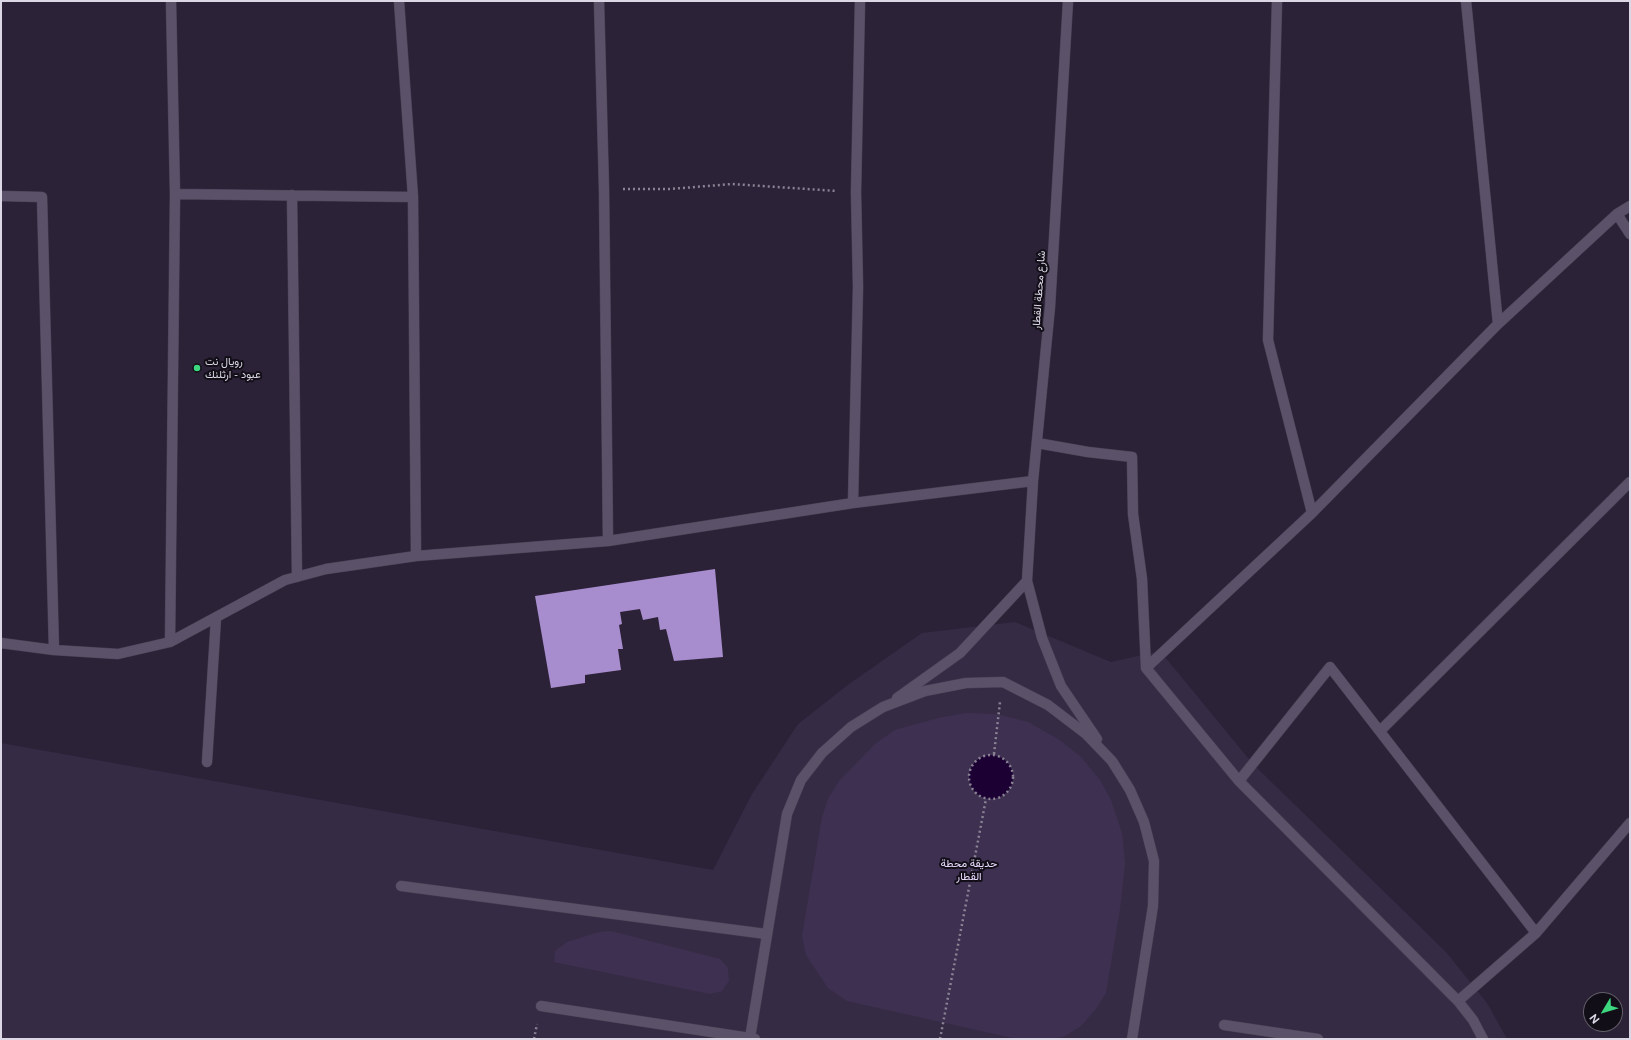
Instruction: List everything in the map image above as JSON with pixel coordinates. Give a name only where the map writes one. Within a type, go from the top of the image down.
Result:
[{"type":"street","points":[[170,642],[176,194],[171,1]]},
{"type":"street","points":[[399,1],[413,197],[416,556]]},
{"type":"street","points":[[599,1],[604,189],[608,541]]},
{"type":"street","points":[[853,503],[858,287],[856,192],[860,1]]},
{"type":"street","name":"شارع محطة القطار","points":[[1068,1],[1050,307],[1033,481],[1027,580],[1042,638],[1061,686],[1112,761]]},
{"type":"street","points":[[1277,1],[1268,340],[1312,513]]},
{"type":"street","points":[[1466,1],[1498,324]]},
{"type":"street","points":[[176,194],[413,197]]},
{"type":"street","points":[[292,195],[297,576]]},
{"type":"street","points":[[1,196],[42,197],[54,650]]},
{"type":"street","points":[[1146,668],[1312,513],[1498,324],[1617,214],[1630,206]]},
{"type":"street","points":[[1617,214],[1630,234]]},
{"type":"street","points":[[1037,443],[1088,452],[1132,457],[1133,514],[1142,580],[1146,668],[1239,781],[1458,1001],[1474,1020],[1483,1039]]},
{"type":"street","points":[[1,643],[54,650],[118,654],[170,642],[285,580],[326,569],[416,556],[608,541],[853,503],[1033,481]]},
{"type":"street","points":[[1380,731],[1630,482]]},
{"type":"street","points":[[541,1006],[752,1039],[766,934],[787,814],[801,780],[822,753],[850,727],[883,707],[960,653],[1027,580]]},
{"type":"street","points":[[208,762],[216,618]]},
{"type":"street","points":[[1239,781],[1330,667],[1536,933]]},
{"type":"street","points":[[883,707],[925,691],[966,683],[1003,682],[1048,705],[1086,734],[1112,761],[1130,790],[1144,822],[1154,861],[1153,906],[1132,1039]]},
{"type":"street","points":[[1458,1001],[1536,933],[1630,823]]},
{"type":"street","points":[[401,886],[766,934]]},
{"type":"street","points":[[1224,1025],[1318,1039]]},
{"type":"path","points":[[604,189],[670,189],[732,184],[856,192]]},
{"type":"path","points":[[994,754],[1003,682]]},
{"type":"path","points":[[986,754],[994,754],[1007,761],[1013,774],[1013,781],[1010,788],[1000,798],[986,799],[978,796],[969,784],[969,769],[973,762],[979,757],[986,754]]},
{"type":"path","points":[[940,1039],[986,799]]},
{"type":"shaded area","points":[[1015,622],[1111,662],[1160,651],[1253,764],[1446,952],[1487,1003],[1507,1039],[1,1039],[1,743],[713,870],[752,794],[798,724],[849,684],[922,633]]},
{"type":"shaded area","points":[[987,755],[995,755],[1000,756],[1007,761],[1012,768],[1012,786],[1007,793],[1000,798],[987,799],[979,796],[972,789],[969,781],[969,773],[972,765],[979,758]]},
{"type":"green space","name":"حديقة محطة القطار","points":[[966,713],[996,714],[1028,722],[1058,739],[1080,756],[1100,780],[1111,800],[1122,833],[1125,864],[1120,909],[1106,993],[1095,1010],[1081,1026],[1065,1036],[1054,1039],[1017,1039],[847,1001],[828,988],[806,955],[802,936],[822,817],[828,799],[839,781],[875,744],[895,730],[938,718]]},
{"type":"green space","points":[[611,931],[720,959],[728,968],[729,981],[722,991],[710,994],[554,962],[555,951],[567,942],[599,932]]},
{"type":"building","points":[[715,569],[723,657],[674,661],[666,629],[660,630],[658,617],[643,620],[640,609],[620,612],[622,624],[619,625],[623,649],[618,649],[621,670],[585,675],[585,683],[551,688],[535,596]]},
{"type":"place","name":"رويال نت عبود - ارثلنك","points":[[197,368]]}]
